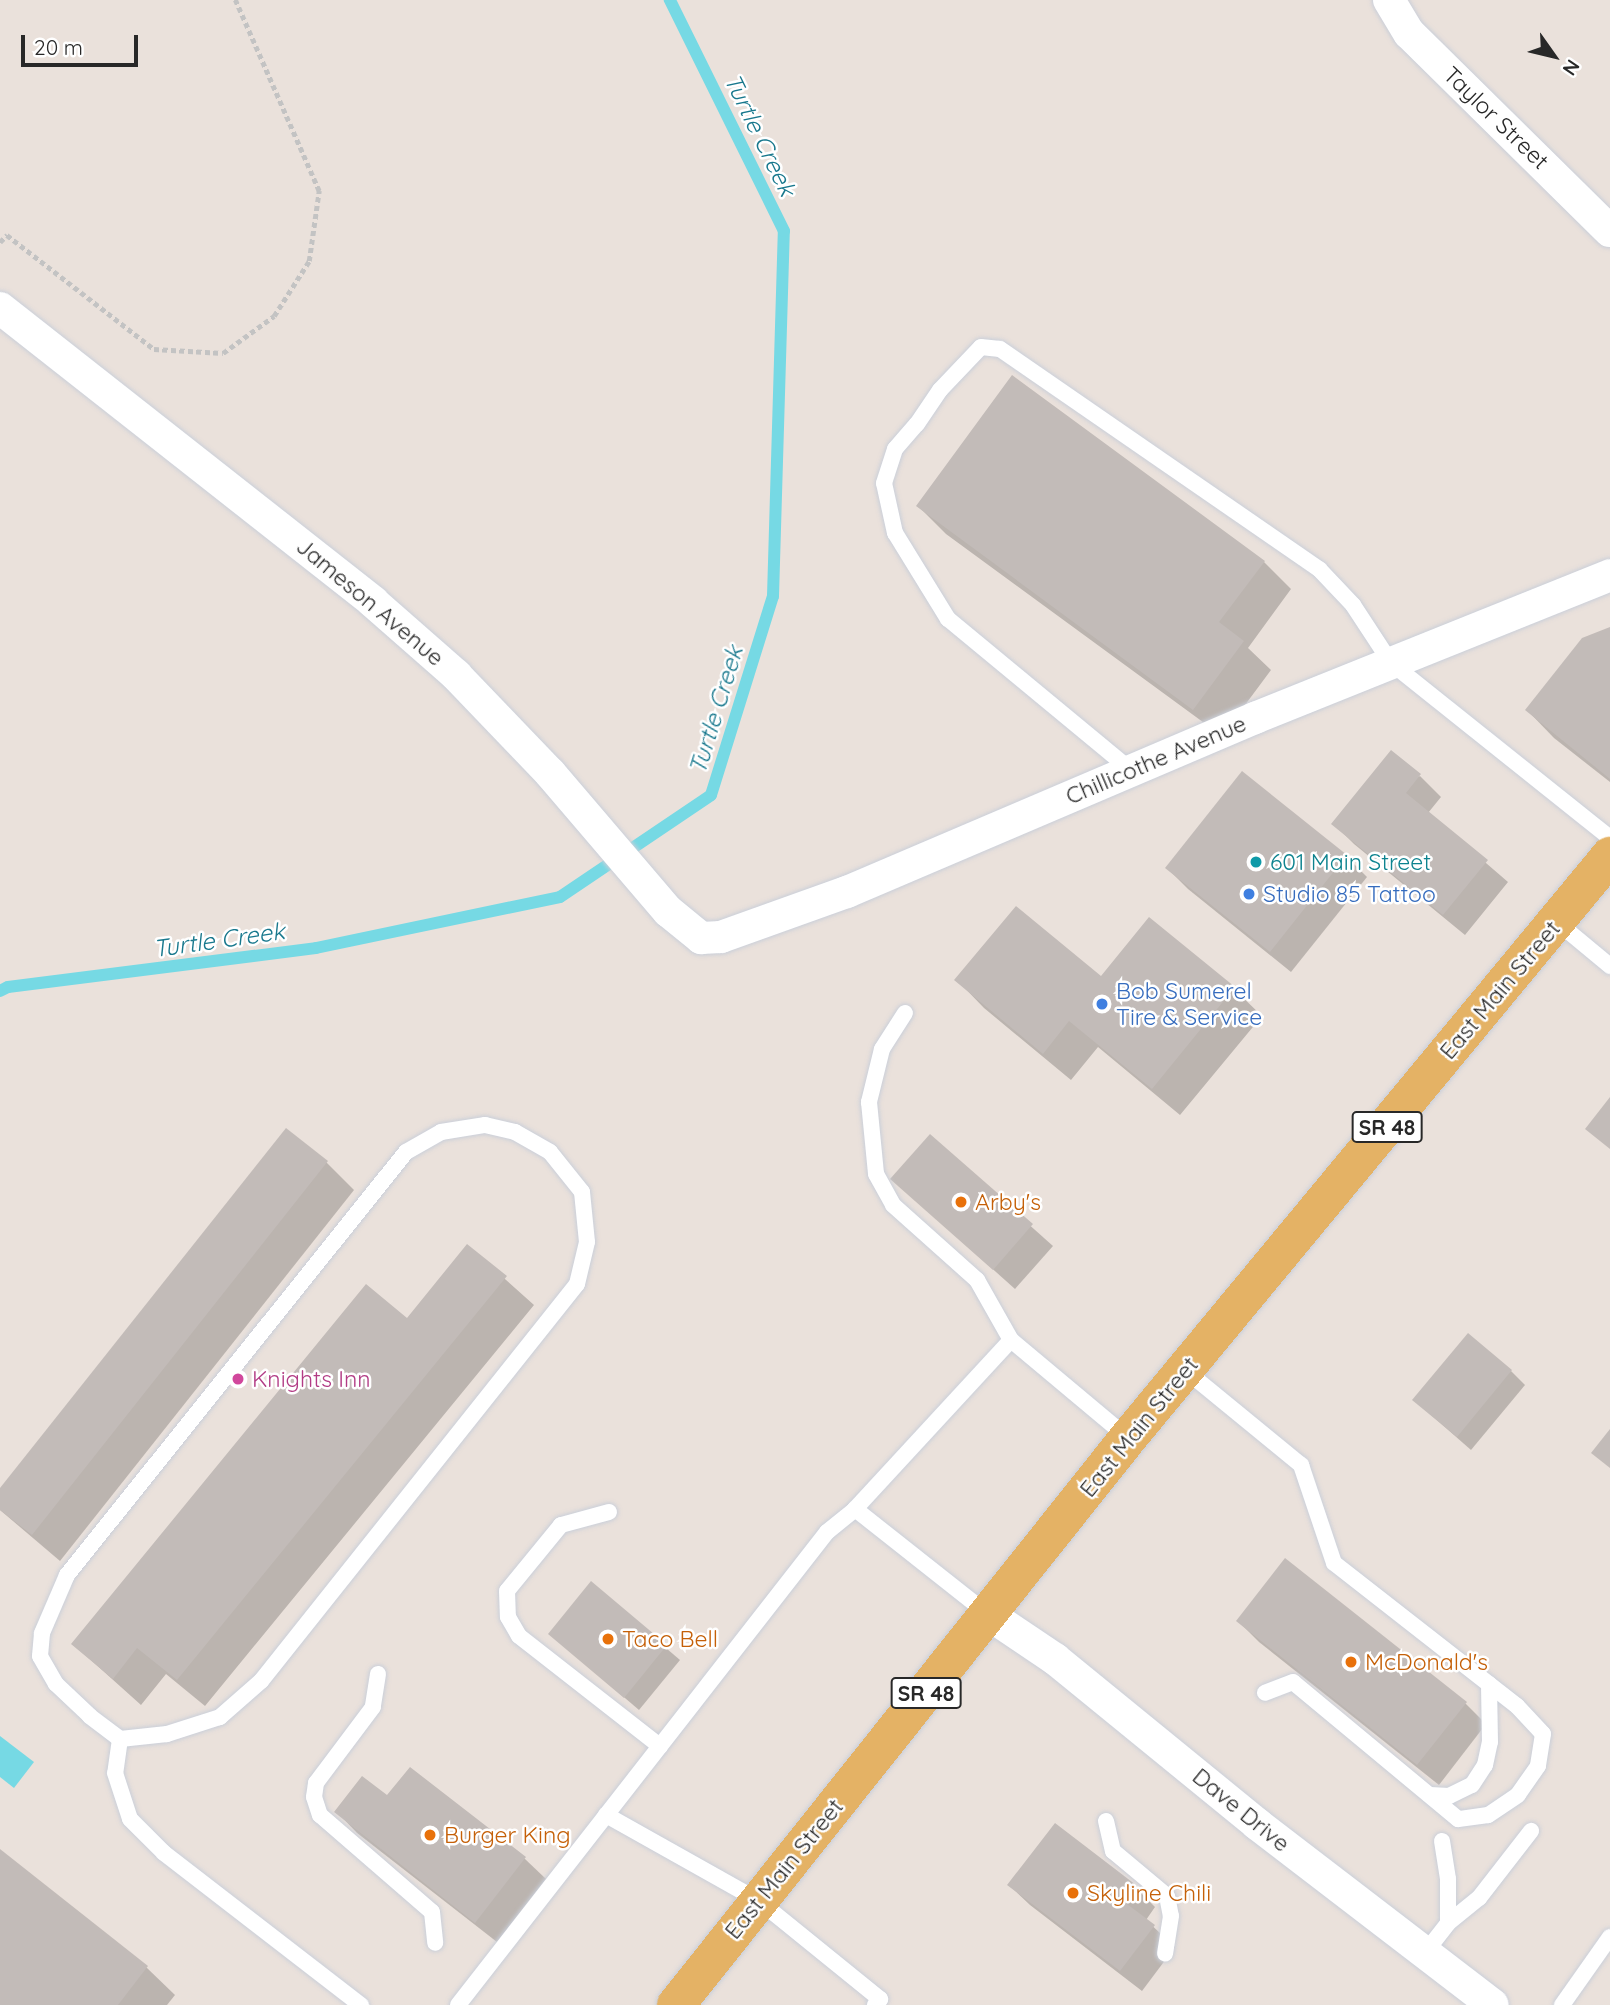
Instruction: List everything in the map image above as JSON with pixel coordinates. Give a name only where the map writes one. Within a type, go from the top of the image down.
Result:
[{"type":"main road","name":"East Main Street","points":[[676,2005],[1128,1438],[1610,856]]},
{"type":"street","name":"Taylor Street","points":[[1389,0],[1409,33],[1610,231]]},
{"type":"street","name":"Jameson Avenue","points":[[0,308],[373,602],[456,675],[550,773],[668,911],[701,938]]},
{"type":"street","name":"Chillicothe Avenue","points":[[701,938],[721,937],[847,892],[1391,663],[1610,575]]},
{"type":"street","name":"Dave Drive","points":[[988,1614],[1055,1658],[1257,1824],[1493,2005]]},
{"type":"lane","points":[[1132,771],[948,619],[895,533],[884,483],[895,449],[917,424],[940,390],[981,347],[1000,349],[1319,569],[1353,605],[1391,663],[1610,838]]},
{"type":"lane","points":[[1557,922],[1610,966]]},
{"type":"lane","points":[[905,1013],[882,1049],[869,1102],[876,1174],[893,1205],[977,1280],[1011,1340],[1128,1438]]},
{"type":"lane","points":[[485,1125],[515,1132],[550,1152],[582,1192],[587,1242],[577,1284],[261,1681],[220,1717],[167,1734],[120,1739],[90,1716],[56,1684],[40,1657],[42,1633],[67,1575],[406,1152],[441,1132],[485,1125]]},
{"type":"lane","points":[[458,2005],[827,1532],[855,1509],[1011,1340]]},
{"type":"lane","points":[[1185,1370],[1301,1465],[1334,1563],[1517,1706],[1543,1734],[1538,1766],[1518,1796],[1489,1815],[1458,1819],[1293,1682],[1265,1693]]},
{"type":"lane","points":[[855,1509],[988,1614]]},
{"type":"lane","points":[[609,1512],[561,1525],[507,1591],[508,1617],[519,1636],[660,1746]]},
{"type":"lane","points":[[379,1674],[373,1707],[316,1783],[314,1797],[320,1815],[432,1912],[435,1943]]},
{"type":"lane","points":[[1430,1795],[1449,1796],[1472,1785],[1485,1765],[1490,1742],[1489,1684]]},
{"type":"lane","points":[[120,1739],[115,1773],[130,1818],[163,1853],[361,2005]]},
{"type":"lane","points":[[606,1815],[759,1901],[880,1998],[875,2005]]},
{"type":"lane","points":[[1106,1821],[1113,1851],[1167,1896],[1171,1916],[1165,1954]]},
{"type":"lane","points":[[1424,1954],[1448,1923],[1479,1898],[1531,1832]]},
{"type":"lane","points":[[1442,1841],[1448,1879],[1448,1923]]},
{"type":"lane","points":[[1562,2005],[1610,1937]]},
{"type":"path","points":[[0,242],[7,235],[153,349],[223,353],[274,316],[309,261],[319,191],[235,0]]},
{"type":"water","points":[[0,1736],[34,1762],[14,1788],[0,1777]]},
{"type":"building","points":[[1012,375],[1265,561],[1219,622],[1244,641],[1193,710],[916,506]]},
{"type":"building","points":[[1610,627],[1610,779],[1525,710],[1582,638]]},
{"type":"building","points":[[1391,750],[1421,774],[1406,793],[1488,860],[1443,915],[1331,824]]},
{"type":"building","name":"601 Main Street","points":[[1242,771],[1347,855],[1270,952],[1165,868]]},
{"type":"building","name":"Bob Sumerel Tire & Service","points":[[1016,906],[1101,976],[1149,917],[1235,987],[1152,1089],[1069,1021],[1043,1054],[954,980]]},
{"type":"building","points":[[1610,1097],[1610,1149],[1585,1129]]},
{"type":"building","points":[[286,1128],[328,1161],[32,1535],[0,1510],[0,1488]]},
{"type":"building","name":"Arby's","points":[[930,1134],[1033,1224],[993,1270],[890,1179]]},
{"type":"building","points":[[467,1244],[507,1276],[177,1680],[137,1648],[113,1679],[71,1644],[366,1284],[407,1318]]},
{"type":"building","points":[[1468,1333],[1512,1370],[1457,1437],[1412,1400]]},
{"type":"building","points":[[1610,1429],[1610,1468],[1591,1453]]},
{"type":"building","name":"McDonald's","points":[[1285,1558],[1467,1702],[1417,1765],[1236,1621]]},
{"type":"building","name":"Taco Bell","points":[[591,1581],[667,1645],[624,1698],[548,1634]]},
{"type":"building","name":"Burger King","points":[[410,1767],[526,1857],[475,1923],[334,1812],[362,1776],[387,1795]]},
{"type":"building","name":"Skyline Chili","points":[[1055,1823],[1136,1885],[1123,1901],[1155,1925],[1120,1971],[1007,1885]]},
{"type":"building","points":[[0,1849],[148,1966],[118,2005],[0,2005]]},
{"type":"waterway","name":"Turtle Creek","points":[[0,991],[8,987],[316,948],[560,897],[711,795],[773,596],[784,231],[670,0]]},
{"type":"place","name":"601 Main Street","points":[[1256,862]]},
{"type":"place","name":"Studio 85 Tattoo","points":[[1249,894]]},
{"type":"place","name":"Bob Sumerel Tire & Service","points":[[1102,1004]]},
{"type":"place","name":"Arby's","points":[[961,1202]]},
{"type":"place","name":"Knights Inn","points":[[238,1379]]},
{"type":"place","name":"Taco Bell","points":[[608,1639]]},
{"type":"place","name":"McDonald's","points":[[1351,1662]]},
{"type":"place","name":"Burger King","points":[[430,1835]]},
{"type":"place","name":"Skyline Chili","points":[[1073,1893]]}]
